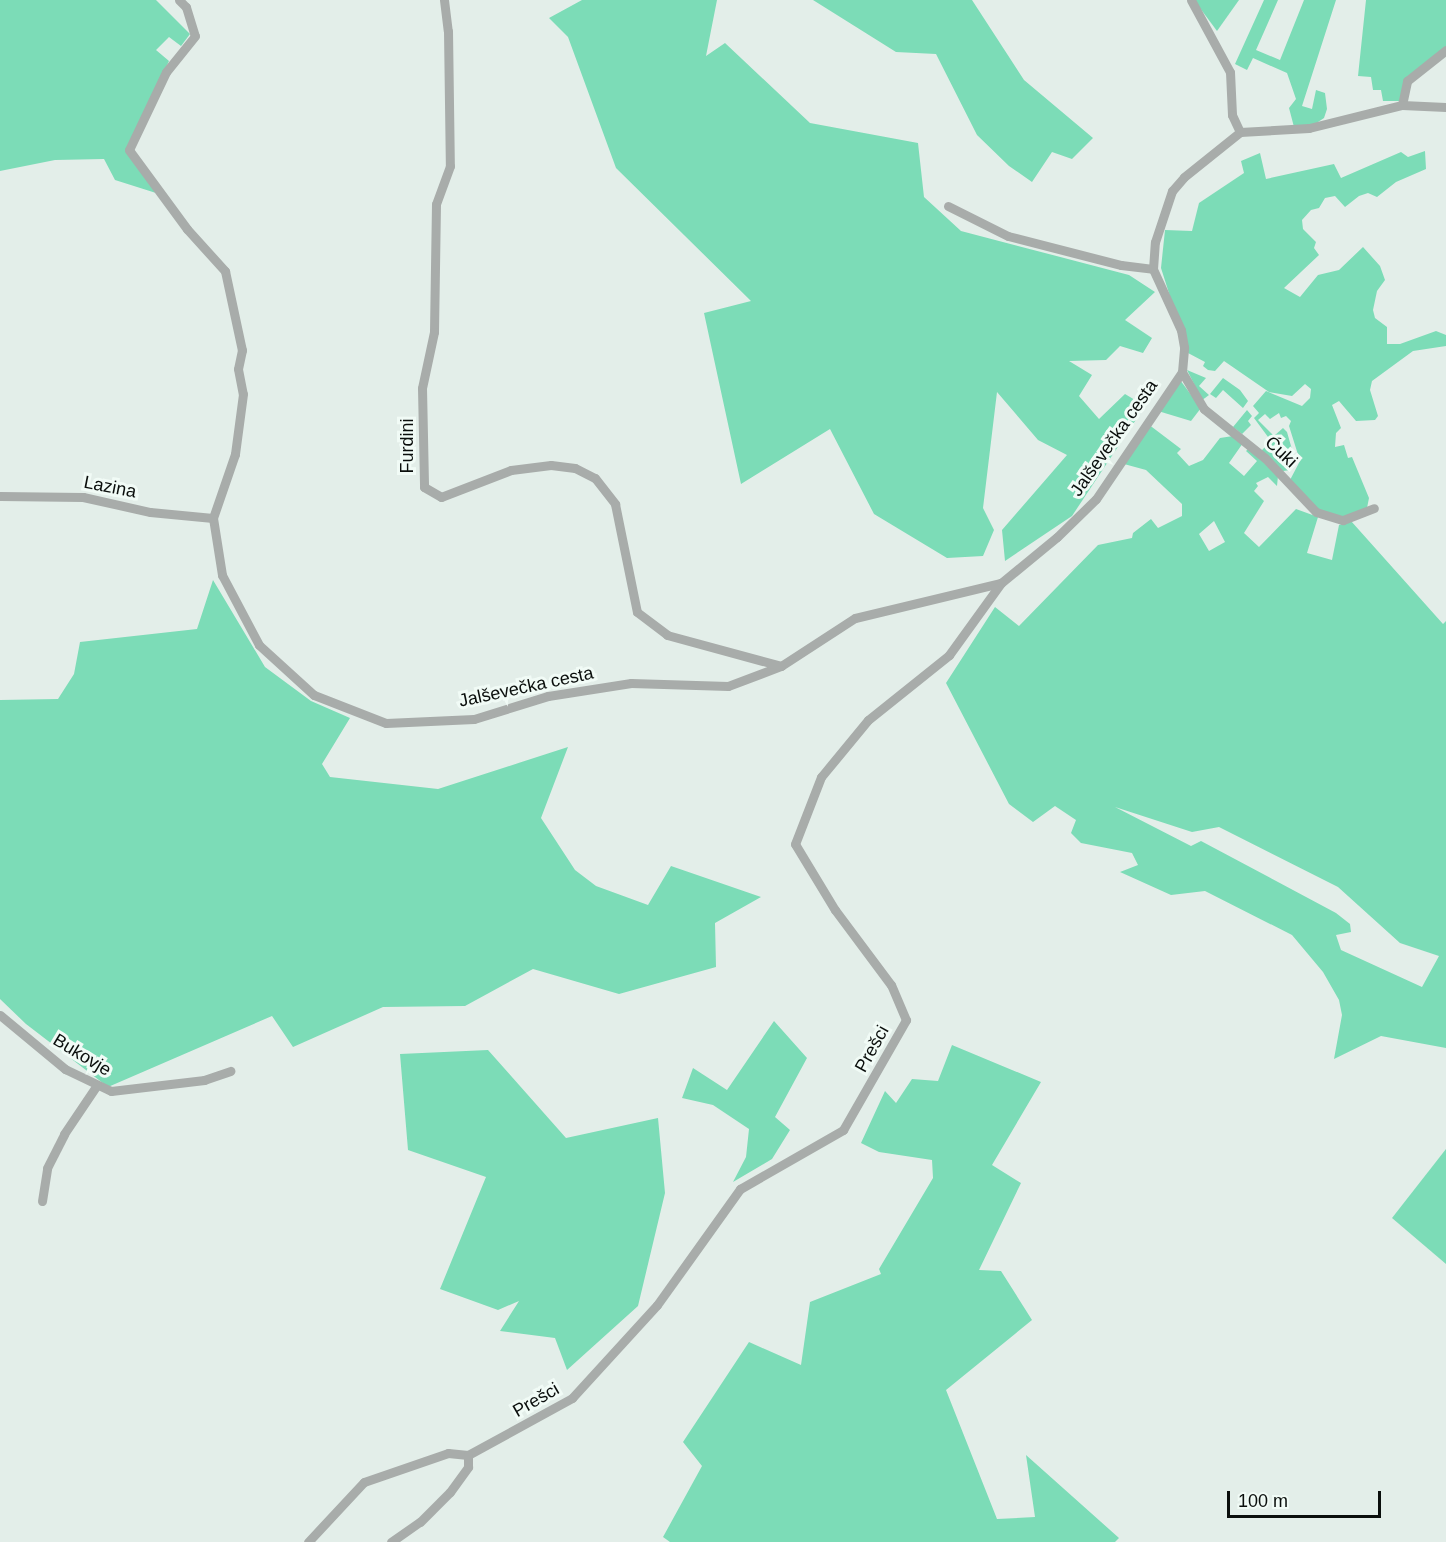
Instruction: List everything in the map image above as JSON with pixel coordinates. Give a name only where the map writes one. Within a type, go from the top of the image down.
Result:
[{"type":"street","name":"Jalševečka cesta","points":[[179,0],[186,7],[195,36],[166,72],[129,150],[187,229],[225,271],[242,350],[238,369],[243,394],[235,454],[213,518],[222,575],[259,645],[314,694],[386,723],[474,719],[548,696],[631,683],[728,686],[781,666],[855,618],[1000,583],[1057,537],[1096,499],[1182,372],[1184,347],[1181,330],[1153,269]]},
{"type":"street","name":"Furdini","points":[[444,0],[448,31],[450,166],[436,204],[434,332],[422,388],[424,488],[441,497],[511,470],[551,465],[575,468],[596,478],[615,504],[637,612],[667,635],[781,666]]},
{"type":"street","points":[[1191,0],[1230,72],[1232,115],[1240,132]]},
{"type":"street","points":[[1401,105],[1407,81],[1446,50]]},
{"type":"street","points":[[948,206],[1008,236],[1153,269],[1155,242],[1172,191],[1184,177],[1240,132],[1308,128],[1401,105],[1446,107]]},
{"type":"street","name":"Ćuki","points":[[1182,372],[1211,416],[1265,458],[1316,512],[1343,520],[1374,508]]},
{"type":"street","name":"Lazina","points":[[0,496],[83,496],[150,512],[213,518]]},
{"type":"street","name":"Prešci","points":[[308,1542],[364,1482],[448,1453],[468,1455],[572,1398],[657,1305],[740,1189],[843,1130],[906,1020],[891,985],[835,910],[795,844],[820,777],[868,720],[949,655],[1000,583]]},
{"type":"street","name":"Bukovje","points":[[0,1015],[66,1069],[111,1091],[204,1080],[230,1071]]},
{"type":"street","points":[[42,1201],[47,1168],[64,1134],[98,1085]]},
{"type":"street","points":[[391,1542],[420,1522],[450,1492],[468,1467],[468,1455]]},
{"type":"green space","points":[[0,0],[156,0],[190,34],[181,46],[169,37],[156,50],[169,61],[126,152],[156,193],[115,180],[104,159],[55,160],[0,171]]},
{"type":"green space","points":[[582,0],[717,0],[706,56],[725,43],[810,123],[918,143],[924,197],[961,231],[1129,275],[1155,292],[1125,320],[1152,338],[1143,353],[1120,346],[1106,360],[1069,361],[1092,375],[1079,396],[1099,419],[1125,394],[1145,406],[1072,516],[1005,561],[1002,530],[1067,455],[1038,440],[997,392],[983,508],[994,530],[983,556],[947,558],[874,514],[830,429],[741,484],[704,313],[751,301],[616,168],[568,37],[549,18]]},
{"type":"green space","points":[[813,0],[972,0],[1024,80],[1093,138],[1072,159],[1052,152],[1032,182],[1009,166],[977,135],[936,54],[896,52]]},
{"type":"green space","points":[[1194,0],[1239,0],[1217,31]]},
{"type":"green space","points":[[1264,0],[1278,0],[1256,50],[1280,60],[1304,0],[1336,0],[1302,106],[1312,109],[1316,90],[1325,93],[1327,109],[1324,118],[1315,124],[1294,127],[1289,108],[1296,99],[1287,73],[1253,58],[1247,70],[1235,64]]},
{"type":"green space","points":[[1366,0],[1446,0],[1446,47],[1404,81],[1400,101],[1383,101],[1381,90],[1373,90],[1371,77],[1358,76]]},
{"type":"green space","points":[[1425,151],[1426,169],[1396,182],[1377,197],[1368,193],[1359,196],[1345,207],[1335,196],[1325,198],[1319,208],[1311,210],[1302,220],[1303,229],[1316,242],[1314,248],[1319,255],[1284,288],[1300,297],[1318,275],[1339,270],[1363,247],[1380,266],[1385,280],[1377,291],[1373,310],[1375,318],[1387,327],[1387,344],[1400,344],[1436,331],[1446,335],[1446,346],[1413,351],[1372,381],[1370,390],[1378,416],[1375,420],[1356,421],[1339,401],[1332,405],[1341,428],[1336,433],[1335,447],[1344,445],[1348,458],[1352,457],[1369,498],[1367,508],[1344,517],[1317,510],[1290,480],[1300,461],[1289,426],[1291,421],[1286,416],[1281,418],[1279,413],[1270,419],[1265,414],[1258,420],[1274,436],[1283,428],[1287,432],[1295,460],[1291,470],[1283,471],[1260,452],[1271,441],[1254,418],[1259,413],[1253,406],[1266,391],[1302,406],[1310,398],[1311,389],[1305,384],[1292,396],[1269,392],[1224,361],[1215,371],[1208,370],[1203,366],[1205,362],[1188,353],[1161,268],[1165,230],[1192,231],[1199,203],[1244,173],[1241,161],[1260,153],[1266,179],[1334,164],[1341,178],[1401,152],[1408,157]]},
{"type":"green space","points":[[1187,370],[1206,378],[1199,386],[1209,395],[1202,400]]},
{"type":"green space","points":[[1223,378],[1240,390],[1248,401],[1243,408],[1223,390],[1216,398],[1210,394]]},
{"type":"green space","points":[[1180,380],[1201,408],[1191,421],[1158,411]]},
{"type":"green space","points":[[1247,410],[1252,416],[1248,421],[1251,425],[1242,434],[1233,427]]},
{"type":"green space","points":[[1148,424],[1181,449],[1177,453],[1189,466],[1203,460],[1220,438],[1233,436],[1243,443],[1229,463],[1244,476],[1257,461],[1246,451],[1249,448],[1278,476],[1277,486],[1268,477],[1256,483],[1258,486],[1254,491],[1264,501],[1244,533],[1259,547],[1296,509],[1318,517],[1307,553],[1332,560],[1339,525],[1351,521],[1443,624],[1446,621],[1446,1048],[1381,1036],[1334,1059],[1342,1015],[1339,1000],[1323,972],[1292,935],[1205,891],[1171,895],[1120,872],[1138,865],[1132,853],[1081,843],[1071,833],[1076,820],[1055,806],[1033,822],[1009,804],[946,683],[995,607],[1019,626],[1098,545],[1132,538],[1133,533],[1151,519],[1158,528],[1182,516],[1182,504],[1146,470],[1124,464]],"holes":[[[1214,521],[1225,542],[1209,551],[1199,534]],[[1115,807],[1192,832],[1219,827],[1338,887],[1400,943],[1439,956],[1422,987],[1341,950],[1336,935],[1351,932],[1350,924],[1336,913],[1201,841],[1191,846]]]},
{"type":"green space","points":[[213,580],[265,667],[311,701],[350,718],[322,764],[330,777],[438,789],[568,747],[541,818],[575,870],[596,886],[648,905],[671,866],[761,897],[715,923],[716,967],[619,994],[533,969],[465,1006],[383,1007],[293,1047],[272,1016],[108,1087],[26,1024],[0,999],[0,700],[58,699],[74,674],[80,642],[197,629]]},
{"type":"green space","points":[[774,1021],[807,1058],[775,1117],[790,1130],[772,1159],[733,1182],[746,1157],[749,1129],[713,1105],[682,1098],[693,1068],[727,1090]]},
{"type":"green space","points":[[952,1045],[1041,1082],[992,1165],[1021,1183],[979,1270],[1001,1271],[1032,1320],[946,1390],[997,1519],[1035,1517],[1026,1455],[1119,1538],[1115,1542],[670,1542],[663,1537],[702,1466],[683,1442],[749,1342],[801,1365],[810,1302],[881,1274],[879,1269],[933,1178],[932,1160],[879,1152],[861,1143],[885,1091],[896,1103],[912,1079],[938,1081]]},
{"type":"green space","points":[[488,1050],[566,1138],[658,1118],[665,1193],[638,1306],[567,1370],[555,1338],[500,1331],[519,1301],[498,1310],[440,1289],[486,1177],[408,1150],[400,1054]]},
{"type":"green space","points":[[1446,1149],[1446,1264],[1392,1218]]}]
